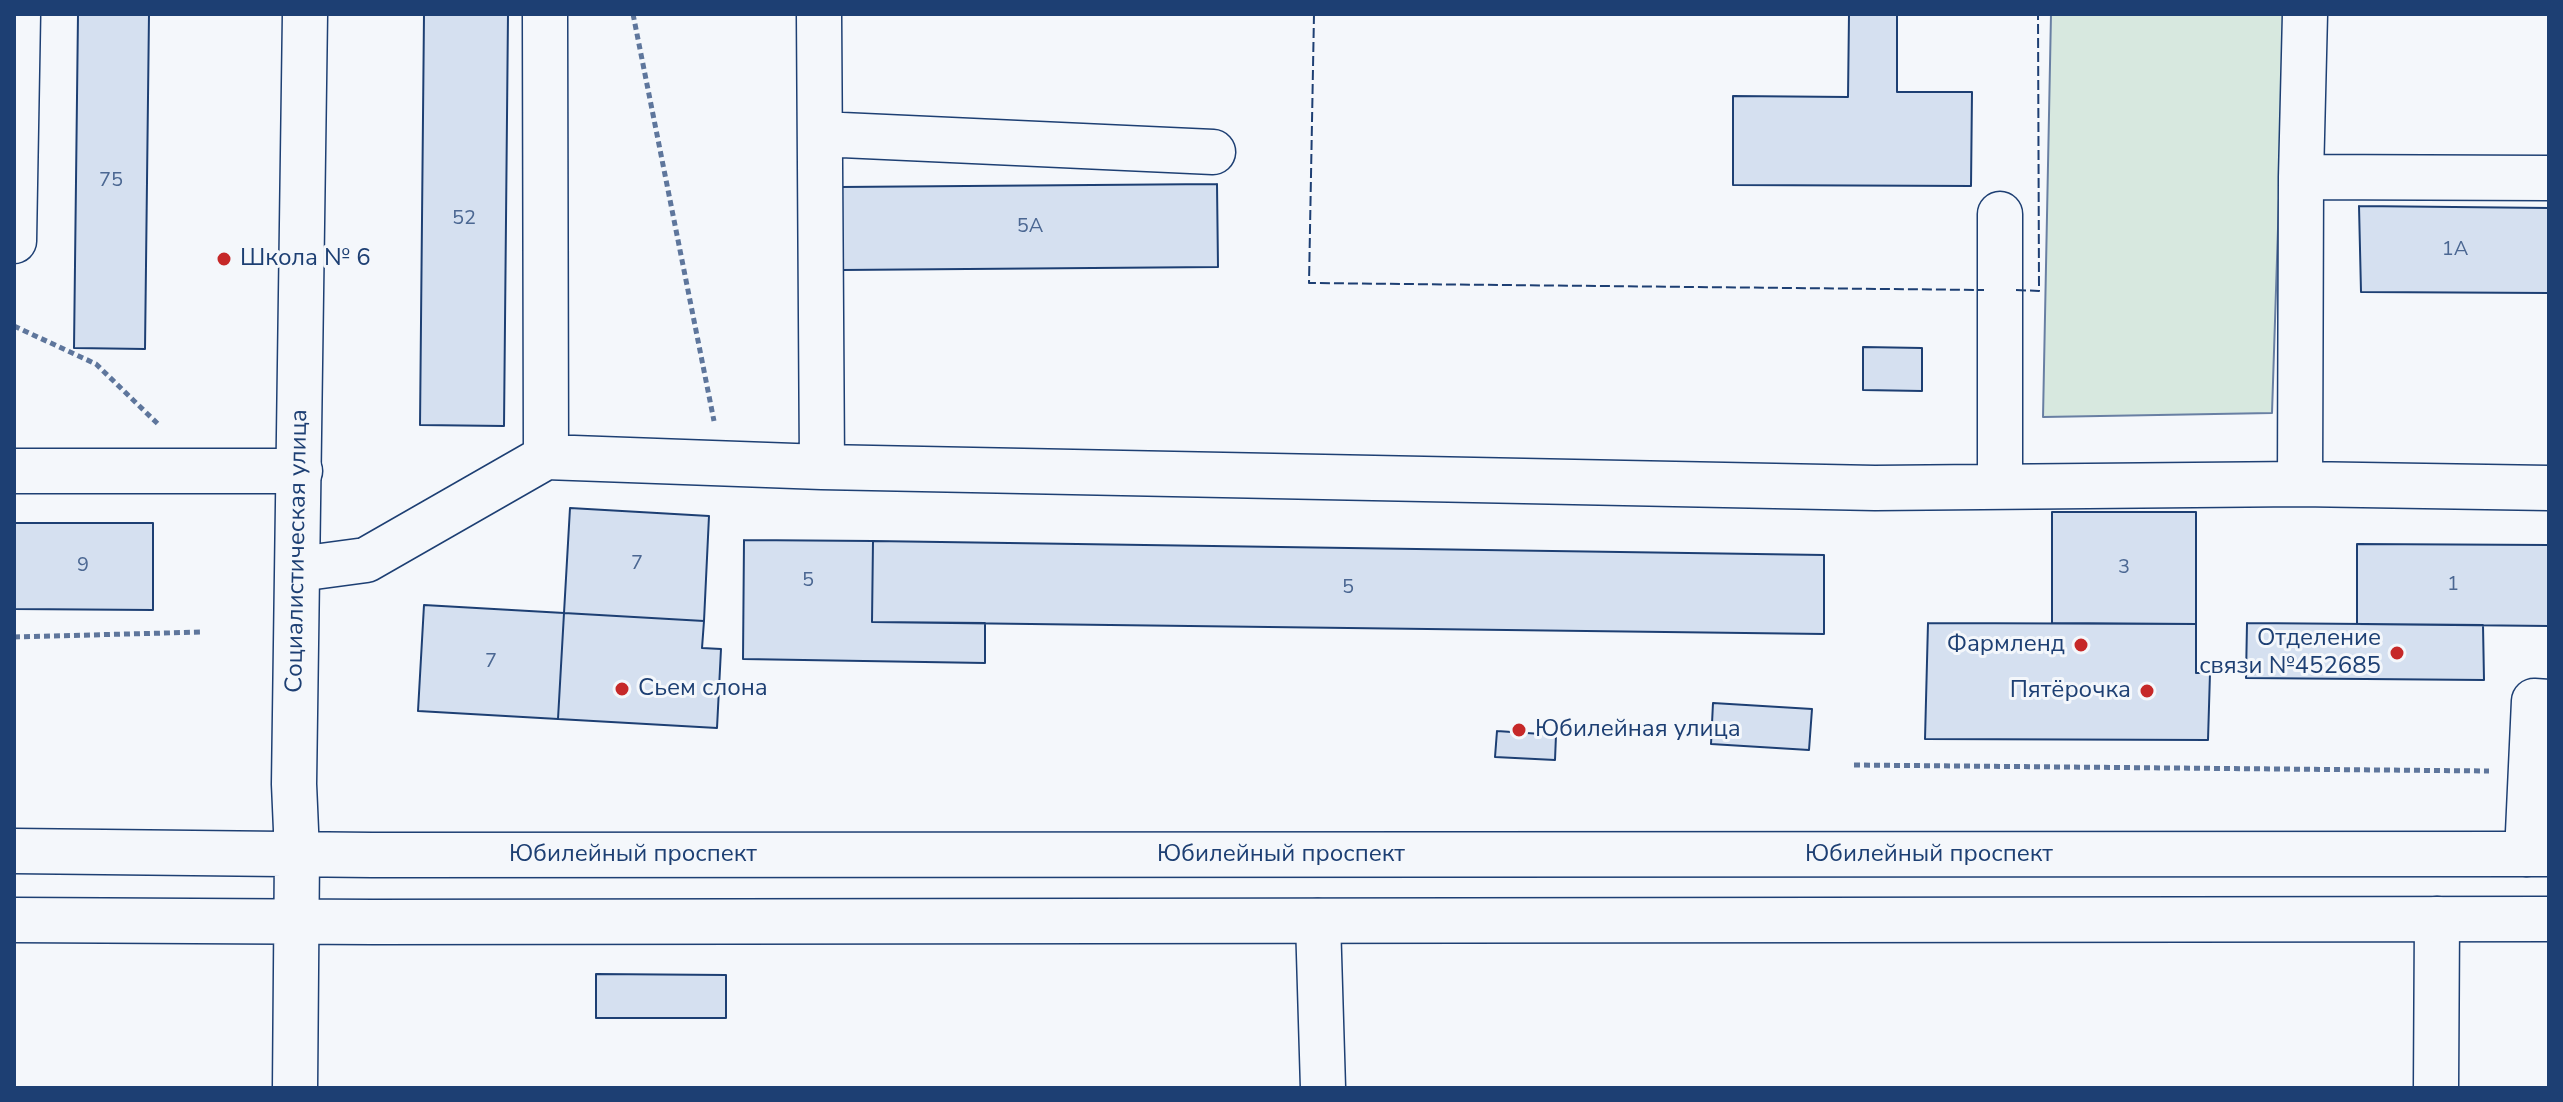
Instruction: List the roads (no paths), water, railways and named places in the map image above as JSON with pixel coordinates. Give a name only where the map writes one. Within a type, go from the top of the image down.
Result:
[{"type":"main road","points":[[14,241],[18,14]]},
{"type":"main road","name":"Социалистическая улица","points":[[295,1088],[297,853],[294,784],[305,14]]},
{"type":"main road","points":[[545,14],[546,457]]},
{"type":"main road","points":[[819,14],[822,467]]},
{"type":"main road","points":[[2300,484],[2305,14]]},
{"type":"main road","points":[[820,134],[1213,152]]},
{"type":"main road","points":[[2301,177],[2549,178]]},
{"type":"main road","points":[[2000,214],[2000,486]]},
{"type":"main road","points":[[299,569],[366,560],[546,457],[822,467],[1859,488],[2300,484],[2549,488]]},
{"type":"main road","points":[[14,471],[300,471]]},
{"type":"main road","points":[[2538,854],[2531,772],[2534,701],[2549,702]]},
{"type":"main road","name":"Юбилейный проспект","points":[[14,851],[2538,854]]},
{"type":"main road","points":[[2436,1088],[2437,919]]},
{"type":"main road","points":[[14,920],[2549,919]]},
{"type":"main road","points":[[1318,921],[1323,1088]]},
{"type":"place","name":"Школа № 6","points":[[224,259]]},
{"type":"place","name":"Фармленд","points":[[2081,645]]},
{"type":"place","name":"Отделение связи №452685","points":[[2397,653]]},
{"type":"place","name":"Сьем слона","points":[[622,689]]},
{"type":"place","name":"Пятёрочка","points":[[2147,691]]},
{"type":"place","name":"Юбилейная улица","points":[[1519,730]]}]
